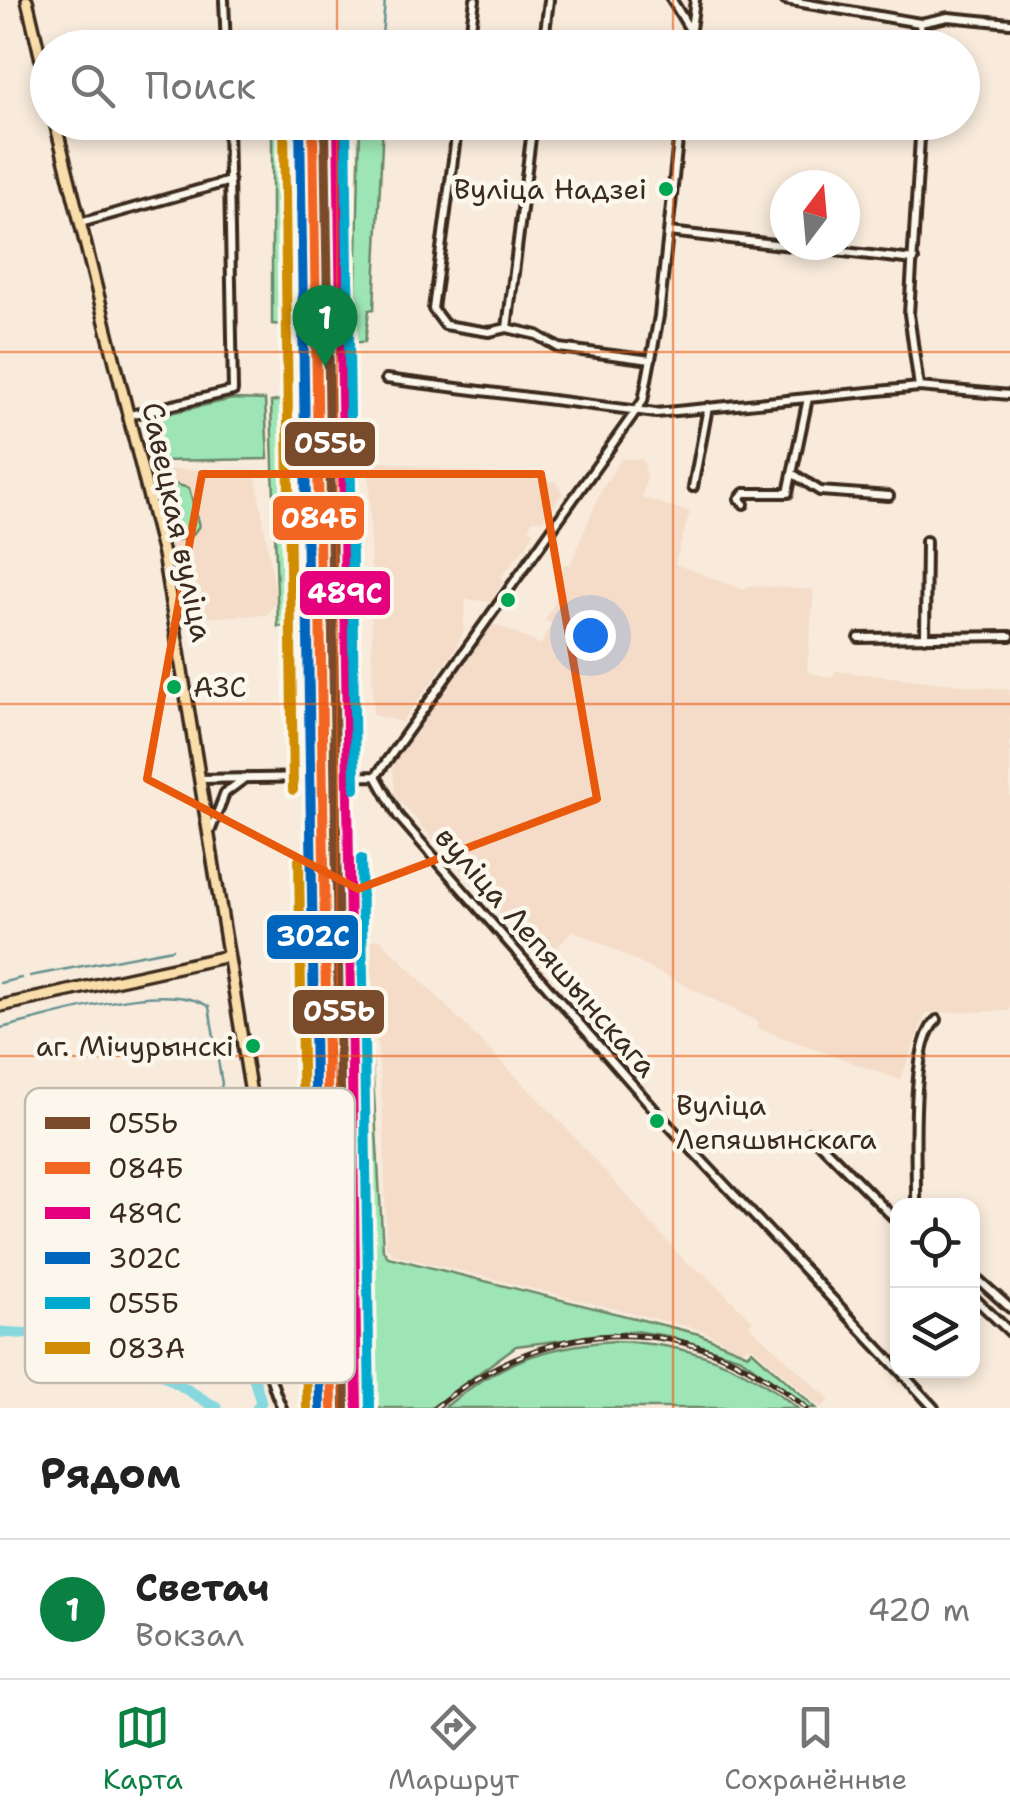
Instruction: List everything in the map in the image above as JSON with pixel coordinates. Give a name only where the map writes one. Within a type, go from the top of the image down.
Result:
[{"type":"main road","points":[[27,0],[34,30]]},
{"type":"main road","name":"Савецкая вуліца","points":[[59,140],[163,554],[250,1088]]},
{"type":"main road","points":[[0,1006],[228,956]]},
{"type":"main road","name":"Савецкая вуліца","points":[[307,1383],[316,1408]]},
{"type":"street","points":[[224,0],[225,30]]},
{"type":"street","points":[[471,30],[475,0]]},
{"type":"street","points":[[545,30],[549,0]]},
{"type":"street","points":[[672,0],[690,30]]},
{"type":"street","points":[[690,30],[696,0]]},
{"type":"street","points":[[784,0],[920,23],[948,17],[1010,23]]},
{"type":"street","points":[[920,23],[921,30]]},
{"type":"street","points":[[130,415],[233,391],[229,140]]},
{"type":"street","points":[[456,140],[433,309],[445,325],[489,332],[507,328],[537,335],[559,348],[651,360]]},
{"type":"street","points":[[507,328],[531,140]]},
{"type":"street","points":[[200,779],[376,776],[638,410],[651,360],[678,140]]},
{"type":"street","points":[[919,387],[909,314],[920,140]]},
{"type":"street","points":[[80,223],[230,180]]},
{"type":"street","points":[[669,232],[914,260]]},
{"type":"street","points":[[386,379],[638,410],[919,387],[1010,395]]},
{"type":"street","points":[[744,504],[739,500],[744,493],[788,493],[808,398]]},
{"type":"street","points":[[694,487],[708,407]]},
{"type":"street","points":[[791,472],[820,490],[889,496]]},
{"type":"street","points":[[925,638],[926,541]]},
{"type":"street","points":[[859,638],[1010,636]]},
{"type":"street","points":[[209,834],[224,793],[248,776]]},
{"type":"street","name":"вуліца Лепяшынскага","points":[[376,776],[398,816],[515,951],[661,1117],[890,1361]]},
{"type":"street","points":[[916,1198],[921,1055],[930,1026],[937,1020]]},
{"type":"street","points":[[810,1133],[890,1214]]},
{"type":"street","points":[[980,1281],[1010,1308]]},
{"type":"street","points":[[980,1304],[1010,1332]]},
{"type":"street","name":"вуліца Лепяшынскага","points":[[906,1378],[934,1408]]},
{"type":"street","points":[[275,1383],[282,1408]]},
{"type":"highlighted area","points":[[202,474],[541,474],[597,799],[358,889],[147,779]]},
{"type":"shaded area","points":[[621,459],[643,459],[647,476],[642,498],[690,512],[675,564],[744,590],[749,585],[814,590],[807,672],[832,678],[836,671],[1010,690],[1010,1011],[926,1013],[900,1080],[757,1028],[759,1022],[573,930],[543,963],[396,797],[392,765],[487,626],[498,625],[541,645],[551,624],[545,621],[563,585],[557,582],[565,564],[570,565],[601,491]]},
{"type":"shaded area","points":[[369,460],[556,482],[563,493],[543,520],[532,520],[529,529],[534,531],[529,542],[502,576],[504,581],[491,602],[466,599],[463,632],[455,650],[402,722],[373,715]]},
{"type":"shaded area","points":[[154,469],[255,471],[277,603],[266,615],[185,618]]},
{"type":"shaded area","points":[[380,939],[559,1120],[686,1262],[705,1274],[753,1321],[749,1325],[830,1400],[821,1408],[752,1346],[741,1350],[701,1330],[391,1254],[391,1249],[386,1248],[384,1124],[368,940]]},
{"type":"green space","points":[[272,140],[291,140],[296,326],[272,324]]},
{"type":"green space","points":[[360,140],[382,140],[374,309],[369,310],[365,342],[355,342]]},
{"type":"green space","points":[[300,396],[303,634],[292,635],[291,626],[278,627],[271,402]]},
{"type":"green space","points":[[233,399],[265,400],[268,459],[162,461],[152,417]]},
{"type":"green space","points":[[174,484],[189,488],[199,526],[191,537],[174,541],[169,538],[159,494]]},
{"type":"green space","points":[[346,939],[365,940],[383,1250],[388,1257],[699,1334],[748,1354],[752,1350],[816,1408],[809,1408],[741,1358],[668,1336],[635,1331],[516,1346],[431,1408],[353,1408],[355,1088],[348,1088]]},
{"type":"green space","points":[[615,1341],[665,1346],[712,1358],[756,1379],[797,1408],[444,1408],[484,1379],[524,1359],[566,1347]]},
{"type":"waterway","points":[[382,30],[385,0]]},
{"type":"waterway","points":[[30,976],[172,949]]},
{"type":"waterway","points":[[0,983],[21,978]]},
{"type":"waterway","points":[[0,1028],[107,1002],[165,996],[190,999],[209,1007],[221,1088]]},
{"type":"waterway","points":[[0,1332],[25,1333]]},
{"type":"waterway","points":[[176,1383],[217,1408]]},
{"type":"waterway","points":[[255,1383],[261,1402],[257,1408]]},
{"type":"waterway","points":[[331,1383],[334,1408]]},
{"type":"railway","points":[[330,789],[335,1088]]},
{"type":"railway","points":[[435,1408],[480,1377],[526,1354],[573,1340],[621,1335],[669,1339],[716,1353],[762,1376],[806,1408]]},
{"type":"railway","points":[[341,1383],[341,1408]]},
{"type":"transit line","name":"083А","points":[[284,140],[293,790]]},
{"type":"transit line","name":"302С","points":[[300,140],[315,1088]]},
{"type":"transit line","name":"084Б","points":[[313,140],[327,1088]]},
{"type":"transit line","name":"055Ь","points":[[325,140],[340,1088]]},
{"type":"transit line","name":"489С","points":[[338,140],[352,1088]]},
{"type":"transit line","name":"055Б","points":[[346,140],[355,789]]},
{"type":"transit line","name":"055Б","points":[[361,859],[370,1408]]},
{"type":"transit line","name":"083А","points":[[299,860],[302,1088]]},
{"type":"transit line","name":"489С","points":[[355,1273],[357,1408]]},
{"type":"transit line","name":"083А","points":[[307,1383],[307,1408]]},
{"type":"transit line","name":"302С","points":[[320,1383],[320,1408]]},
{"type":"transit line","name":"084Б","points":[[332,1383],[332,1408]]},
{"type":"transit line","name":"055Ь","points":[[345,1383],[345,1408]]},
{"type":"place","name":"Вуліца Надзеі","points":[[666,189]]},
{"type":"place","name":"Светач","points":[[325,367]]},
{"type":"place","name":"АЗС","points":[[174,687]]},
{"type":"place","name":"аг. Мічурынскі","points":[[253,1046]]},
{"type":"place","name":"Вуліца Лепяшынскага","points":[[657,1121]]}]
